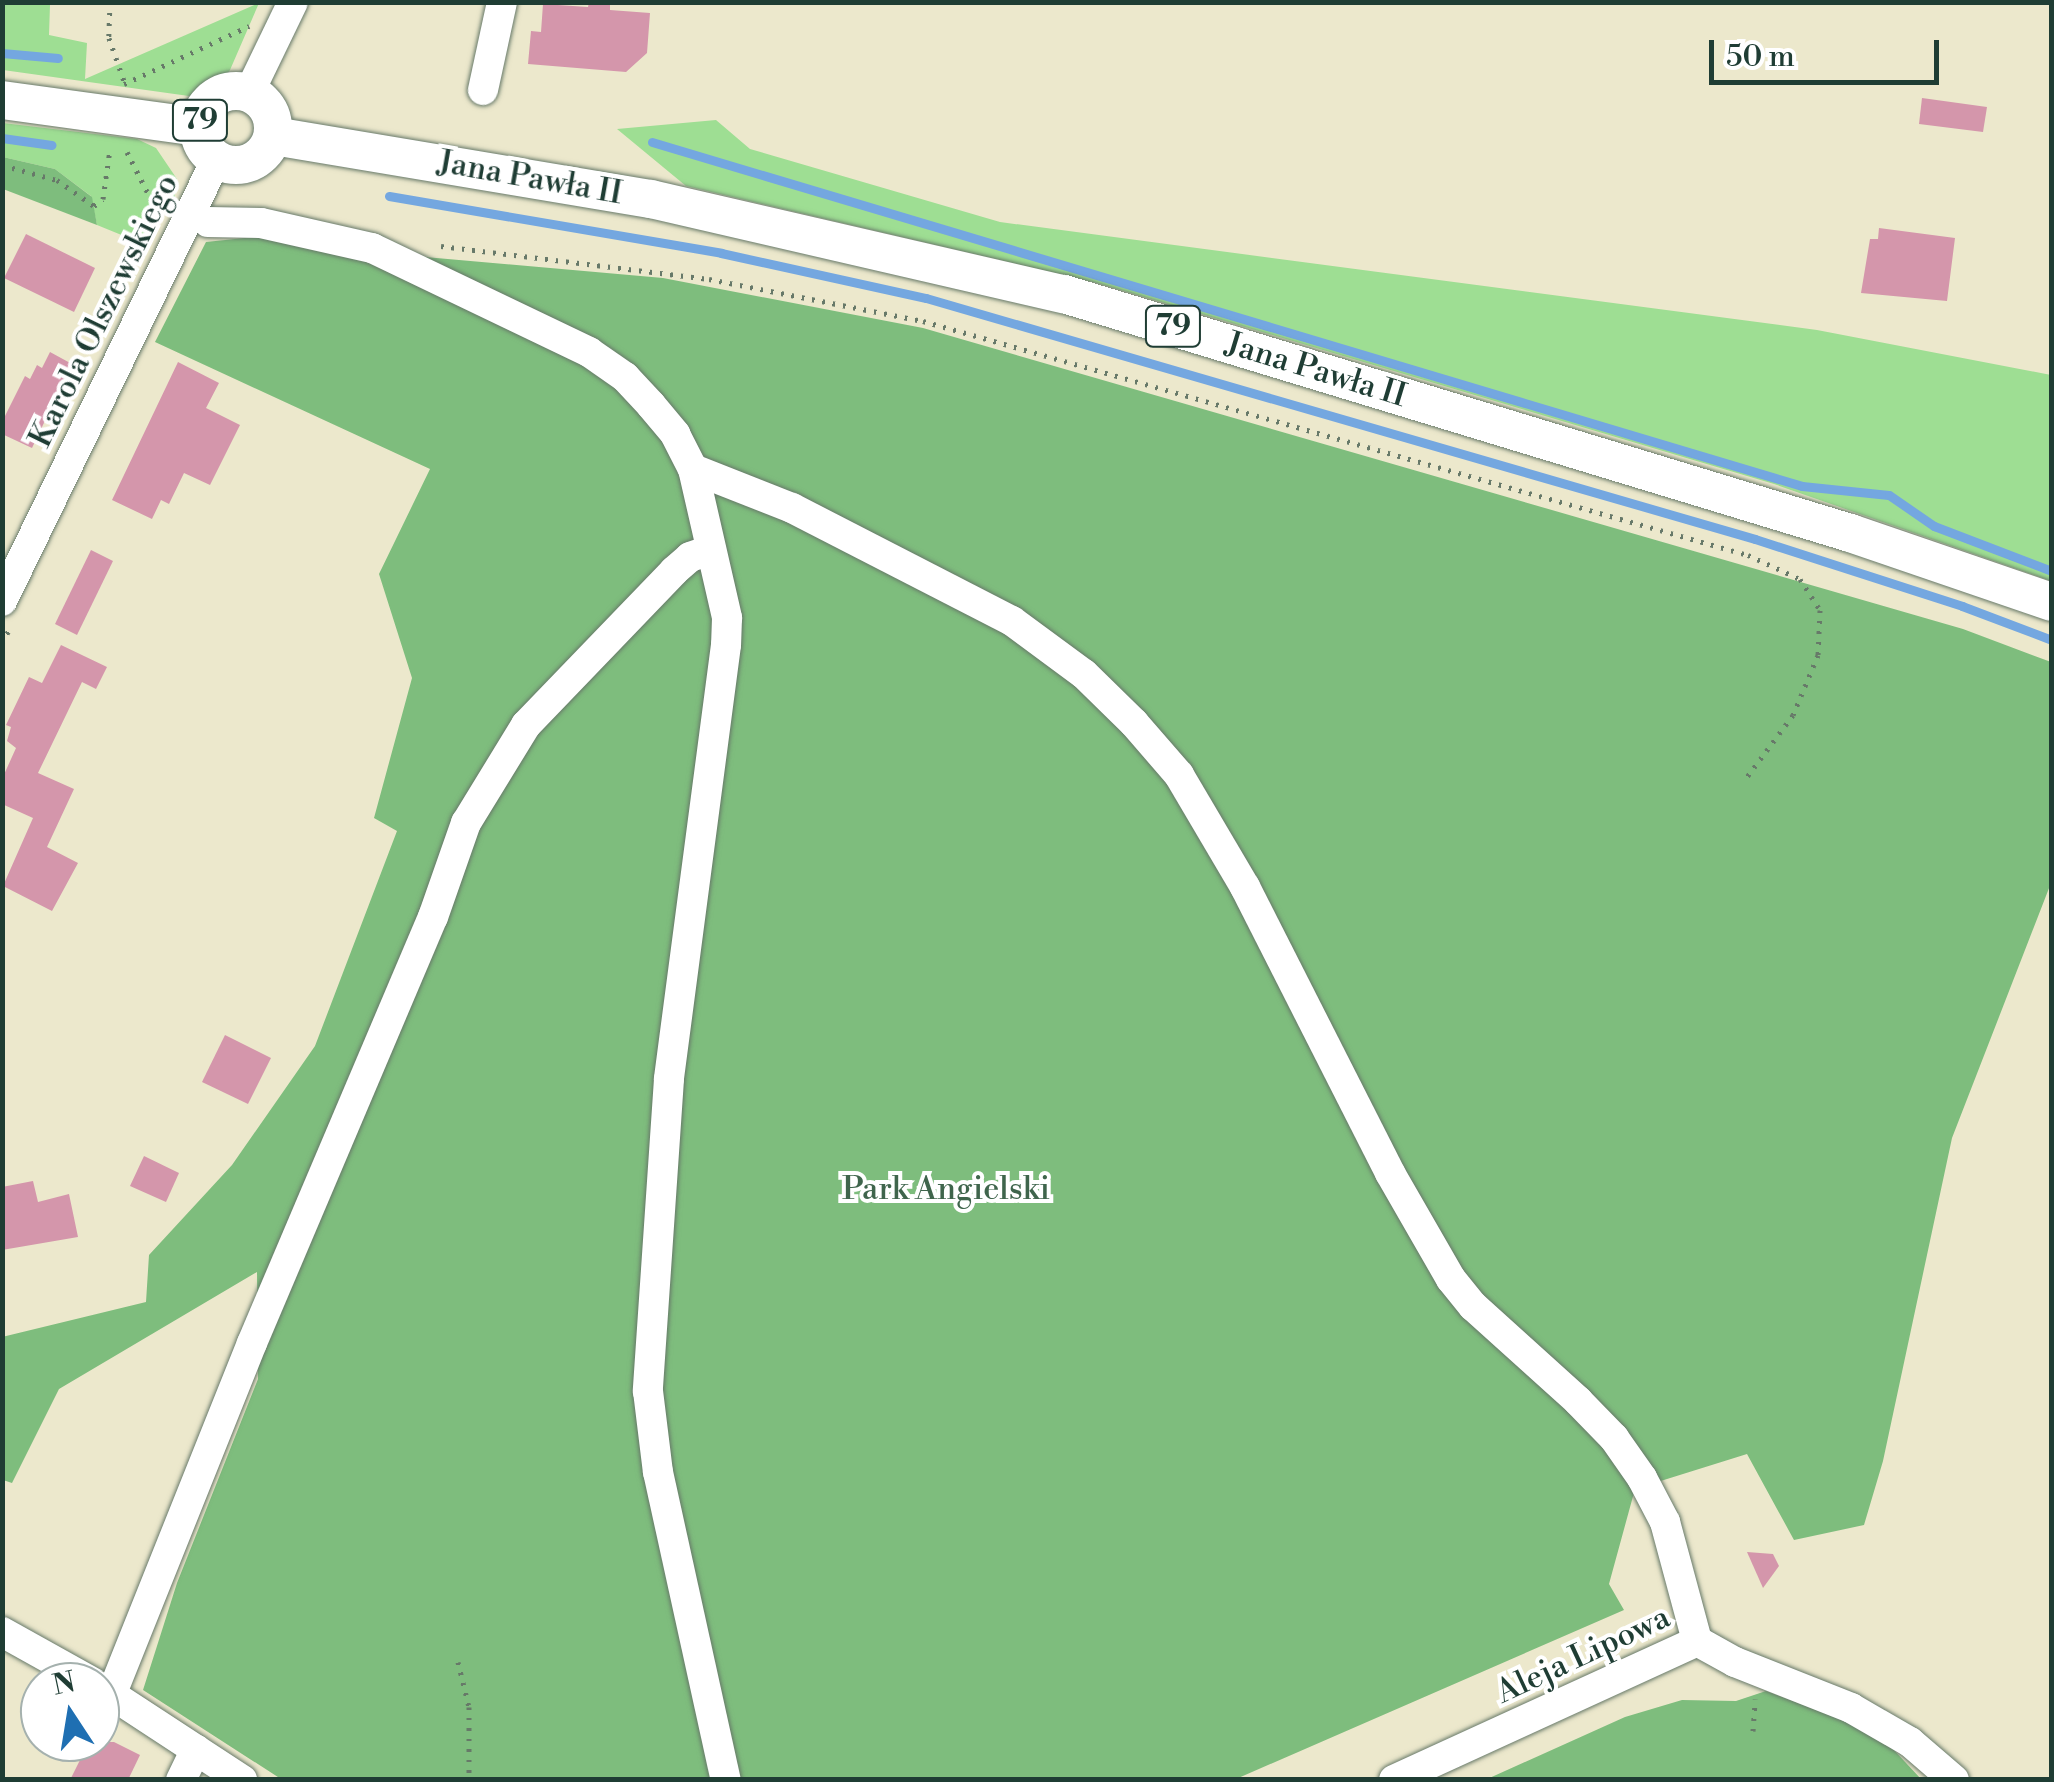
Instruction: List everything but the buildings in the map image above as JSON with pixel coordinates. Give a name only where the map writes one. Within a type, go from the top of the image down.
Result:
[{"type":"main road","name":"79","points":[[221,93],[249,93],[266,106],[272,136],[263,154],[246,165],[216,160],[202,146],[198,126],[210,101],[221,93]]},
{"type":"main road","name":"79","points":[[2,100],[198,126]]},
{"type":"main road","name":"Jana Pawła II","points":[[272,136],[651,200],[1034,286],[1832,527],[2052,602]]},
{"type":"street","points":[[249,93],[293,2]]},
{"type":"street","points":[[483,90],[502,2]]},
{"type":"street","name":"Karola Olszewskiego","points":[[2,600],[216,160]]},
{"type":"street","points":[[208,222],[261,223],[372,248],[589,352],[625,376],[651,405],[675,434],[693,469],[727,618],[726,645],[669,1078],[650,1308],[648,1391],[658,1472],[726,1780]]},
{"type":"street","points":[[693,469],[792,508],[1012,621],[1084,674],[1146,736],[1179,776],[1245,887],[1440,1263],[1473,1306],[1614,1438],[1642,1478],[1665,1522],[1697,1640]]},
{"type":"street","points":[[112,1662],[433,917],[466,823],[526,725],[674,571],[690,557],[710,550]]},
{"type":"street","points":[[2,1632],[56,1662]]},
{"type":"street","name":"Aleja Lipowa","points":[[1394,1780],[1697,1640],[1735,1662],[1851,1708],[1910,1742],[1954,1780]]},
{"type":"street","points":[[120,1699],[242,1780]]},
{"type":"street","points":[[180,1780],[196,1749]]},
{"type":"path","points":[[110,2],[109,38],[124,82],[122,94]]},
{"type":"path","points":[[124,82],[261,20],[254,36]]},
{"type":"path","points":[[2,165],[57,180],[94,206],[103,199],[116,132]]},
{"type":"path","points":[[124,147],[164,224]]},
{"type":"path","points":[[425,246],[560,257],[709,279],[923,320],[1748,555],[1800,580],[1820,610],[1818,655],[1793,714],[1746,777]]},
{"type":"path","points":[[458,1662],[469,1708],[468,1780]]},
{"type":"green space","points":[[3,3],[50,5],[49,35],[87,43],[85,79],[259,3],[230,70],[219,86],[196,97],[3,70]]},
{"type":"green space","points":[[716,120],[750,149],[1000,222],[1817,330],[2051,375],[2051,581],[1774,484],[1097,283],[686,186],[617,129]]},
{"type":"green space","points":[[3,123],[137,139],[156,148],[177,179],[173,210],[162,210],[146,245],[97,225],[91,196],[55,169],[3,157]]},
{"type":"green space","points":[[3,157],[55,169],[92,197],[97,225],[3,189]]},
{"type":"green space","name":"Park Angielski","points":[[254,237],[663,278],[923,328],[1963,629],[2051,662],[2051,883],[1952,1138],[1883,1461],[1864,1525],[1794,1540],[1747,1454],[1635,1489],[1609,1584],[1624,1610],[1236,1779],[281,1779],[143,1690],[177,1583],[258,1379],[257,1272],[59,1389],[12,1483],[3,1480],[2,1337],[146,1302],[149,1255],[232,1165],[315,1046],[397,831],[374,818],[412,678],[379,574],[430,469],[155,342],[206,242]]},
{"type":"green space","points":[[1766,1691],[1858,1725],[1892,1748],[1921,1779],[1485,1780],[1625,1717],[1682,1700],[1736,1701]]},
{"type":"waterway","points":[[2,53],[58,58]]},
{"type":"waterway","points":[[2,138],[52,145]]},
{"type":"waterway","points":[[652,142],[1802,486],[1889,495],[1934,526],[2052,571]]},
{"type":"waterway","points":[[389,196],[721,253],[926,298],[1755,539],[1962,606],[2052,640]]}]
